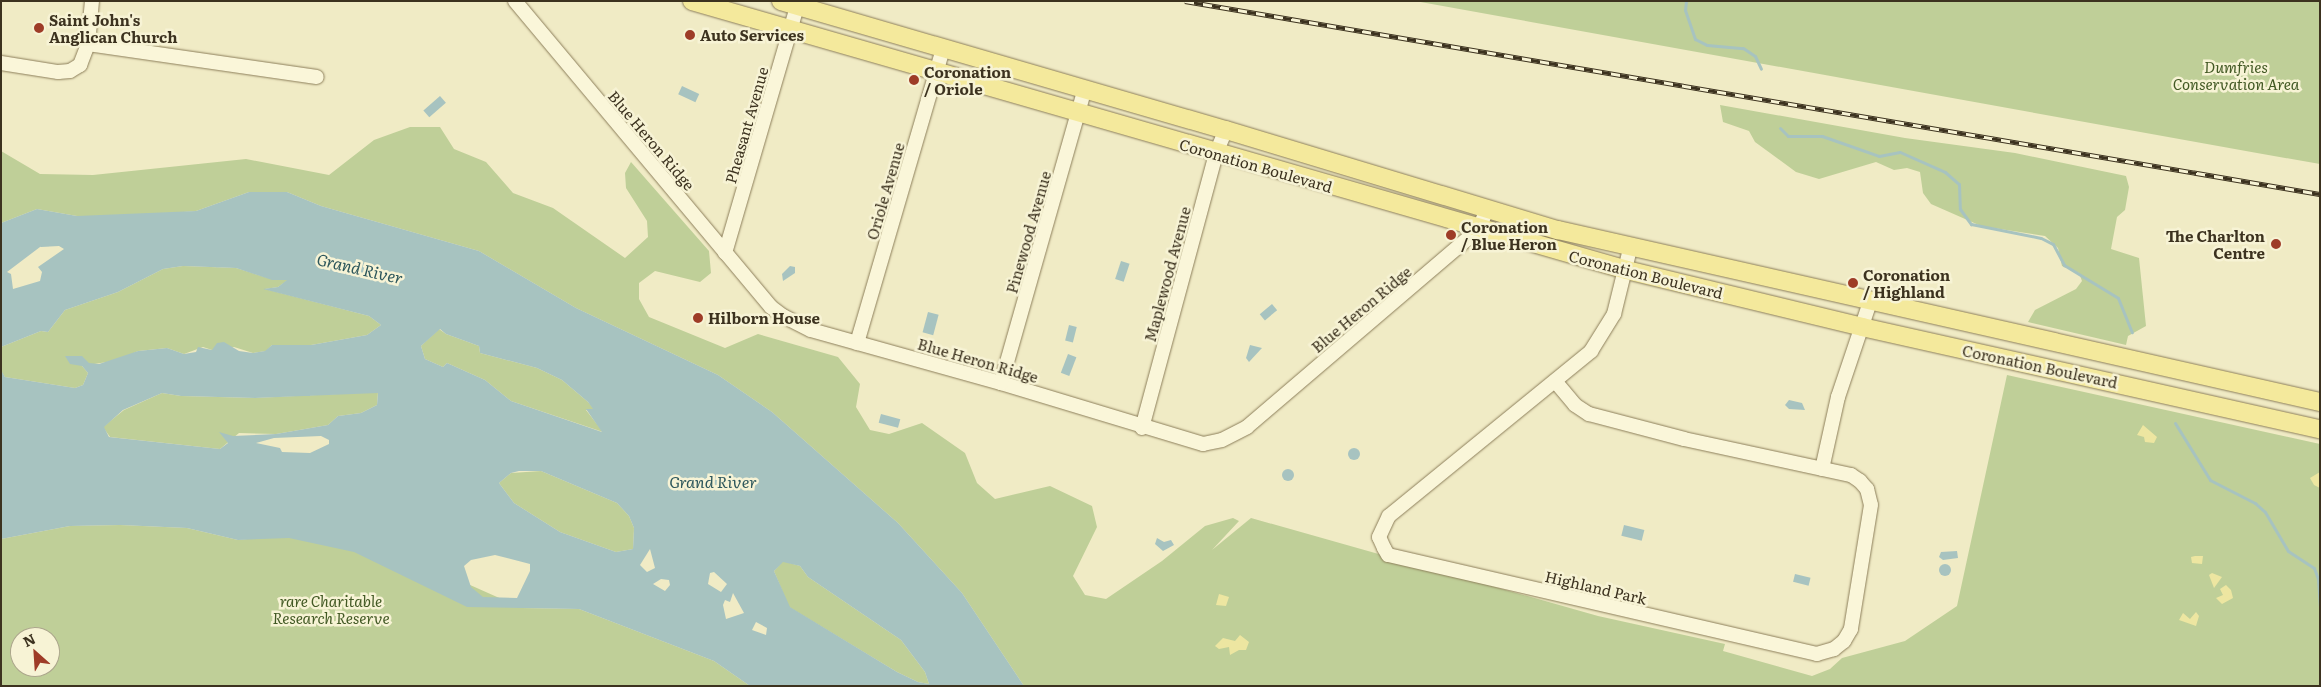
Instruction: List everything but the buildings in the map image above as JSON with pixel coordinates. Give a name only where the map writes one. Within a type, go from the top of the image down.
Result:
[{"type":"main road","name":"Coronation Boulevard","points":[[692,1],[1478,230],[1627,270],[1862,327],[2320,429]]},
{"type":"main road","name":"Coronation Boulevard","points":[[789,3],[1226,130],[1558,230],[1631,245],[1870,302],[2320,402]]},
{"type":"main road","points":[[1314,181],[1320,158]]},
{"type":"main road","points":[[2073,373],[2079,349]]},
{"type":"street","points":[[1,63],[58,72],[70,71],[80,64],[88,44],[92,1]]},
{"type":"street","name":"Blue Heron Ridge","points":[[515,1],[724,253],[770,307],[783,316],[811,330],[1001,383],[1142,428],[1203,444],[1222,440],[1246,427],[1478,230],[1488,208]]},
{"type":"street","name":"Pheasant Avenue","points":[[724,253],[791,30],[789,3]]},
{"type":"street","points":[[88,44],[317,78]]},
{"type":"street","name":"Oriole Avenue","points":[[857,343],[934,72],[943,48]]},
{"type":"street","name":"Pinewood Avenue","points":[[1001,383],[1085,89]]},
{"type":"street","name":"Maplewood Avenue","points":[[1142,428],[1216,153],[1226,130]]},
{"type":"street","name":"Highland Park","points":[[1555,381],[1575,405],[1589,414],[1684,439],[1851,475],[1860,481],[1867,489],[1871,505],[1851,629],[1844,641],[1834,649],[1817,654],[1388,556],[1379,537],[1389,516],[1591,351],[1605,333],[1614,314],[1627,270],[1631,245]]},
{"type":"street","points":[[1822,468],[1838,397],[1870,302]]},
{"type":"green space","name":"Dumfries Conservation Area","points":[[1415,1],[2320,1],[2320,164],[2257,153]]},
{"type":"green space","points":[[1720,105],[1905,138],[2015,153],[2126,176],[2129,187],[2125,210],[2117,217],[2111,249],[2139,258],[2146,326],[2128,336],[2126,345],[2028,322],[2035,310],[2076,289],[2082,281],[2079,273],[2062,266],[2058,248],[2045,236],[1981,226],[1931,204],[1923,193],[1920,172],[1907,168],[1894,170],[1876,162],[1819,179],[1796,172],[1755,142],[1749,131],[1723,122]]},
{"type":"green space","points":[[410,127],[440,127],[454,149],[486,162],[513,193],[553,208],[625,258],[648,237],[647,221],[626,188],[625,173],[631,162],[709,251],[711,273],[700,282],[655,271],[639,283],[639,299],[649,317],[725,348],[758,334],[838,357],[860,384],[856,407],[870,430],[889,434],[922,423],[965,453],[977,483],[995,499],[1050,486],[1092,506],[1097,527],[1073,576],[1085,595],[1106,599],[1162,561],[1205,526],[1233,518],[1239,521],[1212,550],[1251,518],[1598,616],[1725,644],[1723,651],[1812,676],[1830,669],[1842,658],[1905,641],[1957,606],[2007,375],[2320,444],[2320,686],[1024,686],[962,593],[898,523],[772,412],[718,375],[576,308],[479,251],[321,206],[287,192],[249,192],[196,211],[122,217],[77,216],[37,209],[1,223],[1,151],[40,174],[93,175],[246,159],[329,175],[374,140]]},
{"type":"green space","points":[[183,266],[236,268],[268,278],[288,280],[278,287],[265,289],[369,316],[381,325],[367,335],[311,345],[272,345],[266,351],[253,353],[234,347],[212,350],[203,347],[184,354],[167,348],[138,351],[119,360],[82,366],[88,373],[83,385],[75,388],[5,377],[1,371],[1,347],[41,331],[48,332],[65,310],[118,292],[163,269]]},
{"type":"green space","points":[[439,329],[446,334],[479,346],[480,353],[537,368],[562,380],[594,409],[586,410],[603,432],[511,401],[485,380],[447,363],[443,367],[425,359],[421,346]]},
{"type":"green space","points":[[378,392],[377,405],[361,413],[338,416],[328,425],[276,434],[239,433],[220,449],[110,437],[103,427],[124,410],[162,393],[181,396],[255,398]]},
{"type":"green space","points":[[541,471],[617,503],[629,516],[634,528],[633,549],[616,552],[560,532],[514,503],[499,483],[511,473]]},
{"type":"green space","name":"rare Charitable Research Reserve","points":[[120,525],[187,528],[238,540],[342,528],[522,608],[579,609],[714,661],[750,686],[1,686],[1,539],[70,526]]},
{"type":"green space","points":[[783,561],[800,566],[808,577],[901,640],[925,672],[929,684],[918,682],[897,672],[789,607],[774,571]]},
{"type":"sand","points":[[2143,425],[2157,437],[2154,443],[2145,442],[2144,437],[2137,435]]},
{"type":"sand","points":[[2320,472],[2320,488],[2314,485],[2310,478]]},
{"type":"sand","points":[[2203,556],[2202,564],[2192,563],[2191,557]]},
{"type":"sand","points":[[2212,573],[2222,577],[2214,588],[2209,575]]},
{"type":"sand","points":[[2226,585],[2231,590],[2233,598],[2222,604],[2216,598],[2223,595],[2220,589]]},
{"type":"sand","points":[[1219,594],[1229,597],[1226,606],[1216,605]]},
{"type":"sand","points":[[2196,612],[2199,616],[2196,626],[2179,620],[2183,613],[2190,619]]},
{"type":"sand","points":[[1240,635],[1249,642],[1246,650],[1239,650],[1230,655],[1229,647],[1219,649],[1215,646],[1223,638],[1235,641]]},
{"type":"water","points":[[682,86],[699,94],[695,102],[678,94]]},
{"type":"water","points":[[440,96],[446,103],[429,117],[423,110]]},
{"type":"water","name":"Grand River","points":[[249,192],[287,192],[321,206],[479,251],[576,308],[718,375],[772,412],[898,523],[962,593],[1024,686],[750,686],[714,661],[579,609],[467,607],[354,552],[289,538],[238,540],[187,528],[120,525],[70,526],[1,539],[1,370],[5,377],[75,388],[83,385],[88,373],[82,366],[70,364],[65,356],[82,356],[89,363],[99,364],[138,351],[167,348],[184,354],[196,352],[198,347],[212,350],[217,343],[224,342],[239,351],[253,353],[265,351],[272,345],[311,345],[367,335],[381,325],[369,316],[263,289],[278,287],[287,280],[272,280],[236,268],[183,266],[163,269],[118,292],[65,310],[48,332],[41,331],[1,347],[1,223],[37,209],[77,216],[196,211]],"holes":[[[59,246],[64,249],[38,267],[42,272],[40,281],[13,289],[11,274],[7,272],[40,247]],[[440,329],[446,334],[479,346],[480,353],[537,368],[562,380],[588,402],[593,409],[586,409],[602,432],[511,401],[485,380],[447,363],[443,367],[425,359],[421,346]],[[162,393],[181,396],[255,398],[378,393],[377,405],[361,413],[338,416],[328,425],[276,434],[233,436],[219,432],[228,443],[220,449],[109,437],[104,427],[123,410]],[[321,436],[329,440],[329,444],[310,453],[282,452],[280,448],[256,443],[274,438]],[[541,471],[617,503],[629,516],[634,528],[633,549],[616,552],[560,532],[514,503],[499,483],[511,473]],[[650,549],[655,568],[647,572],[640,565]],[[495,555],[530,564],[530,571],[517,598],[483,597],[471,587],[464,566],[471,560]],[[783,562],[800,566],[808,577],[901,640],[925,672],[929,684],[918,682],[897,672],[790,607],[774,571]],[[714,572],[727,584],[721,592],[708,584],[710,573]],[[661,579],[669,580],[670,585],[665,591],[653,584]],[[733,593],[744,613],[726,619],[723,605],[725,600],[730,602]],[[756,622],[767,628],[766,635],[752,630]]]},
{"type":"water","points":[[1121,261],[1130,264],[1124,282],[1115,279]]},
{"type":"water","points":[[790,266],[795,267],[795,273],[783,281],[782,274]]},
{"type":"water","points":[[1272,304],[1277,310],[1265,320],[1260,314]]},
{"type":"water","points":[[928,312],[939,315],[933,335],[923,332]]},
{"type":"water","points":[[1069,325],[1077,327],[1073,342],[1065,341]]},
{"type":"water","points":[[1250,345],[1262,348],[1249,362],[1246,358]]},
{"type":"water","points":[[1068,354],[1076,357],[1069,376],[1061,373]]},
{"type":"water","points":[[1789,400],[1802,403],[1805,410],[1789,409],[1785,405]]},
{"type":"water","points":[[881,414],[900,419],[898,428],[879,423]]},
{"type":"water","points":[[1356,448],[1359,449],[1359,459],[1352,460],[1349,459],[1348,452],[1349,449]]},
{"type":"water","points":[[1288,469],[1294,475],[1288,481],[1282,475]]},
{"type":"water","points":[[1624,525],[1644,530],[1642,541],[1621,536]]},
{"type":"water","points":[[1157,538],[1164,542],[1171,540],[1174,545],[1163,551],[1155,544]]},
{"type":"water","points":[[1957,551],[1958,558],[1943,560],[1939,557],[1941,552]]},
{"type":"water","points":[[1945,564],[1951,570],[1945,576],[1939,570]]},
{"type":"water","points":[[1795,574],[1811,578],[1809,586],[1793,582]]},
{"type":"waterway","points":[[1686,1],[1685,10],[1695,39],[1707,45],[1743,48],[1755,56],[1761,69]]},
{"type":"waterway","points":[[1780,128],[1788,136],[1822,136],[1879,156],[1900,152],[1945,172],[1959,184],[1960,209],[1971,224],[2041,238],[2053,244],[2064,265],[2118,298],[2132,332]]},
{"type":"waterway","points":[[2175,423],[2210,480],[2255,503],[2265,512],[2288,551],[2314,568],[2318,579],[2320,606]]},
{"type":"railway","points":[[1185,1],[2320,194]]},
{"type":"place","name":"Saint John's Anglican Church","points":[[39,28]]},
{"type":"place","name":"Auto Services","points":[[690,35]]},
{"type":"place","name":"Coronation / Oriole","points":[[914,80]]},
{"type":"place","name":"Coronation / Blue Heron","points":[[1451,235]]},
{"type":"place","name":"The Charlton Centre","points":[[2276,244]]},
{"type":"place","name":"Coronation / Highland","points":[[1853,283]]},
{"type":"place","name":"Hilborn House","points":[[698,318]]}]
